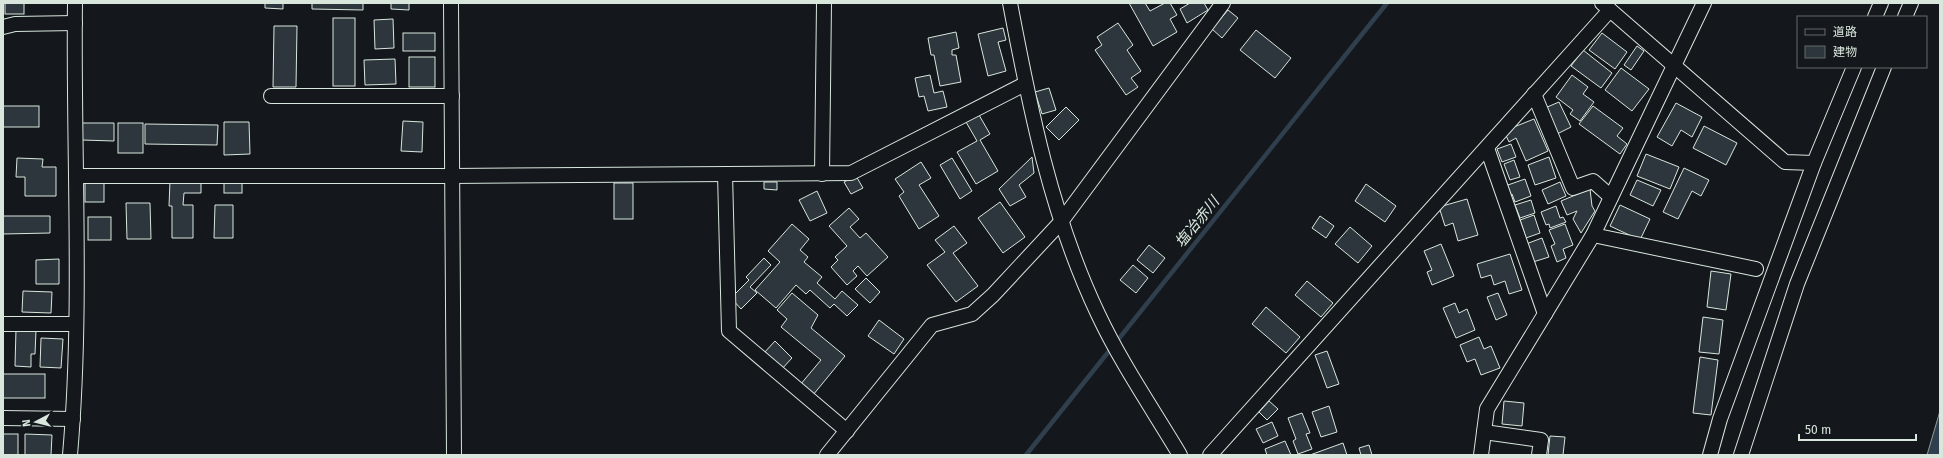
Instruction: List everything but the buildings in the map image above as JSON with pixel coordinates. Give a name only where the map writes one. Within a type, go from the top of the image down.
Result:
[{"type":"street","points":[[70,455],[73,419],[75,324],[75,3]]},
{"type":"street","points":[[451,3],[454,455]]},
{"type":"street","points":[[822,174],[824,3]]},
{"type":"street","points":[[1010,3],[1025,84],[1042,157],[1060,223],[1098,314],[1180,455]]},
{"type":"street","points":[[827,455],[932,325],[972,314],[993,295],[1060,223],[1223,3]]},
{"type":"street","points":[[1481,455],[1488,409],[1593,235],[1704,3]]},
{"type":"street","points":[[1875,16],[1881,3]]},
{"type":"street","points":[[1906,16],[1911,3]]},
{"type":"street","points":[[1210,455],[1487,148],[1534,94],[1606,6],[1785,162],[1814,163]]},
{"type":"street","points":[[3,27],[15,24],[75,23]]},
{"type":"street","points":[[1710,455],[1720,419],[1814,163],[1854,68]]},
{"type":"street","points":[[1741,455],[1797,284],[1884,68]]},
{"type":"street","points":[[76,176],[452,176],[851,173],[1025,84]]},
{"type":"street","points":[[1534,94],[1573,188],[1593,181],[1611,197]]},
{"type":"street","points":[[271,96],[452,96]]},
{"type":"street","points":[[1487,148],[1545,314]]},
{"type":"street","points":[[725,174],[729,331],[847,431]]},
{"type":"street","points":[[1593,235],[1756,269]]},
{"type":"street","points":[[3,324],[75,324]]},
{"type":"street","points":[[3,418],[73,419]]},
{"type":"street","points":[[1484,432],[1541,440],[1539,455]]},
{"type":"water","points":[[1940,411],[1940,455],[1927,455]]},
{"type":"waterway","name":"塩冶赤川","points":[[1026,455],[1387,3]]}]
